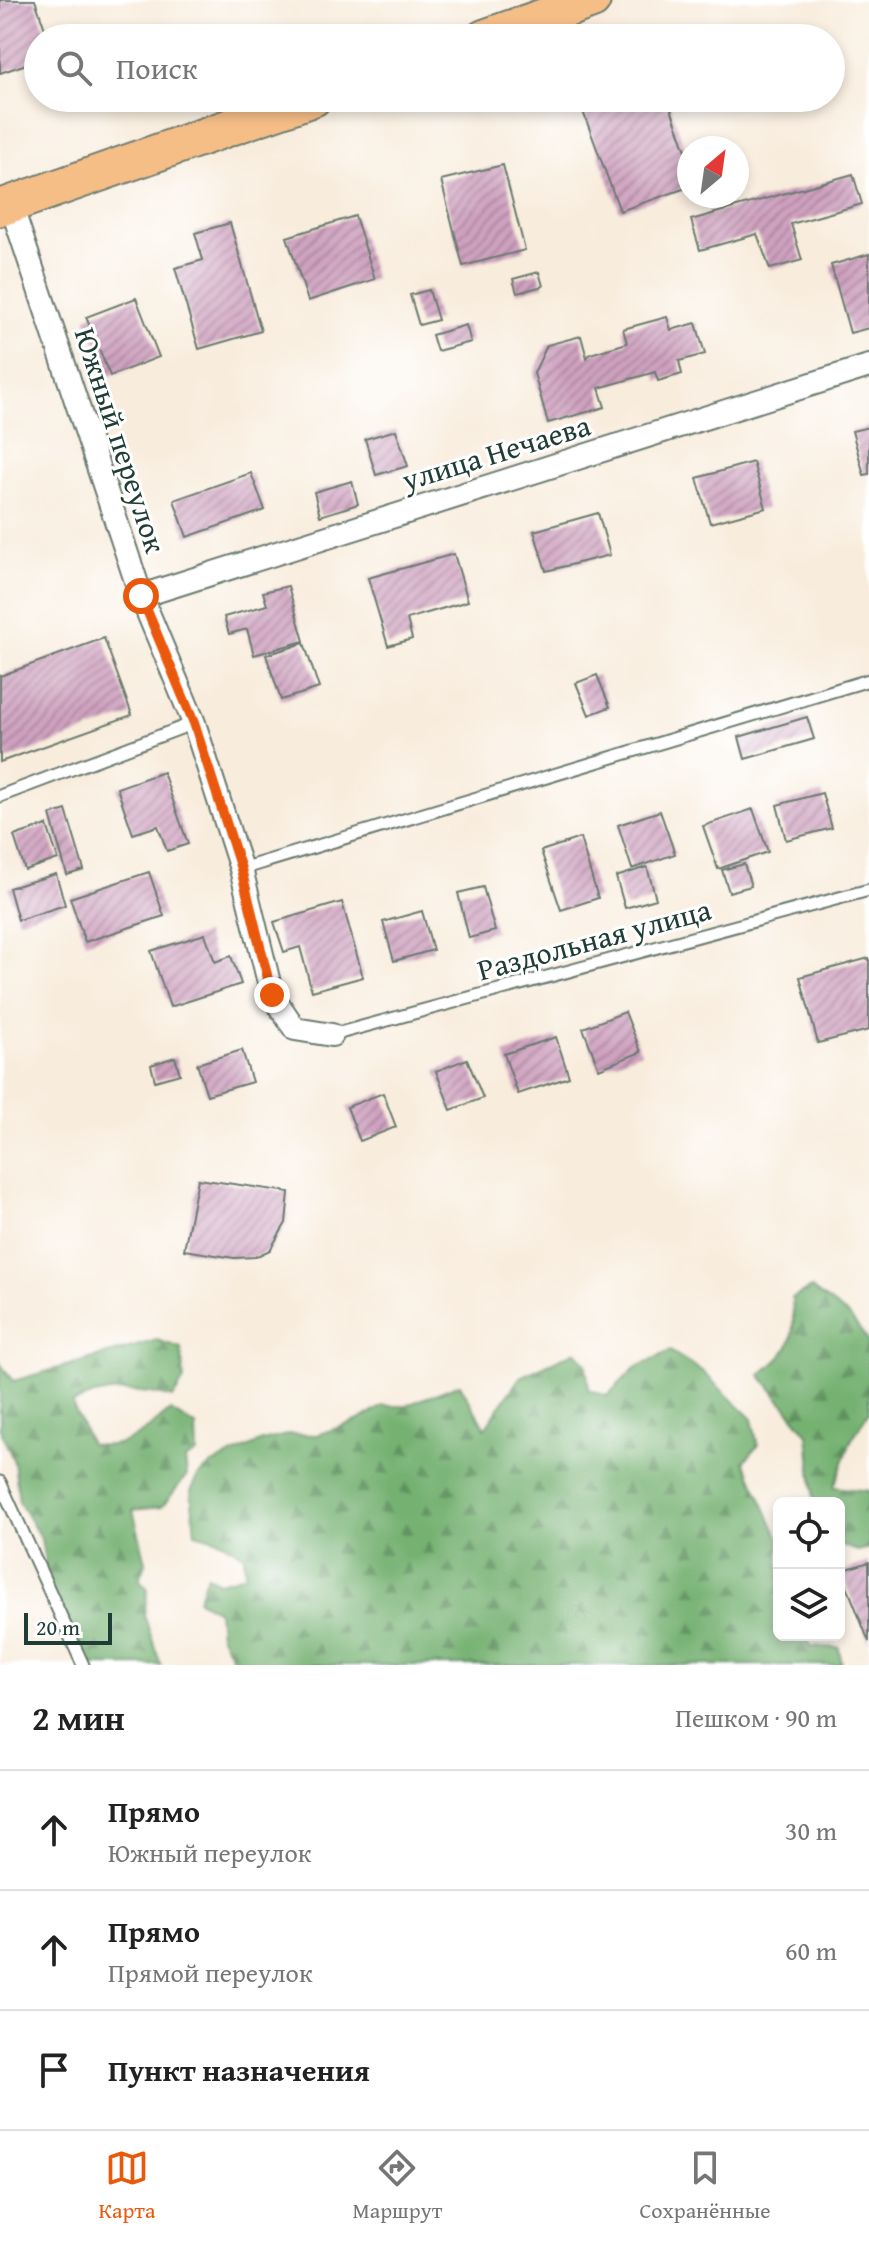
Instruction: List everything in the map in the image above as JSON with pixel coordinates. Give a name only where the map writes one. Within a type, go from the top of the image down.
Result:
[{"type":"main road","points":[[524,24],[592,0]]},
{"type":"main road","points":[[5,206],[273,112]]},
{"type":"street","name":"Южный переулок","points":[[5,206],[141,596],[194,723],[241,869],[272,995],[295,1029],[332,1035]]},
{"type":"street","name":"улица Нечаева","points":[[141,596],[869,366]]},
{"type":"lane","points":[[241,869],[869,680]]},
{"type":"lane","points":[[0,796],[194,723]]},
{"type":"lane","name":"Раздольная улица","points":[[332,1035],[869,890]]},
{"type":"lane","points":[[0,1482],[83,1665]]},
{"type":"green space","points":[[811,1288],[849,1316],[869,1342],[869,1412],[852,1439],[834,1487],[869,1491],[869,1548],[858,1551],[845,1547],[845,1497],[813,1497],[808,1434],[760,1375],[780,1357],[790,1342],[792,1298]]},
{"type":"green space","points":[[157,1340],[181,1348],[184,1380],[173,1398],[122,1391],[84,1398],[72,1404],[90,1444],[124,1442],[143,1433],[170,1411],[196,1426],[197,1453],[185,1460],[187,1475],[162,1507],[133,1510],[146,1562],[139,1579],[148,1589],[144,1615],[161,1665],[82,1665],[49,1587],[41,1539],[19,1502],[14,1462],[0,1429],[0,1363],[13,1381]]},
{"type":"green space","points":[[576,1351],[586,1364],[589,1390],[607,1396],[635,1368],[670,1351],[702,1371],[752,1419],[758,1446],[744,1461],[773,1525],[773,1641],[808,1641],[811,1646],[839,1648],[842,1665],[236,1665],[220,1635],[218,1611],[198,1600],[207,1575],[219,1582],[245,1575],[244,1555],[219,1540],[195,1533],[191,1491],[198,1476],[212,1464],[262,1441],[291,1434],[317,1435],[359,1420],[383,1406],[405,1406],[460,1384],[485,1428],[520,1377]]},
{"type":"building","points":[[0,0],[35,0],[43,24],[24,24],[24,65],[0,73]]},
{"type":"building","points":[[583,112],[672,112],[681,136],[677,136],[677,191],[620,211]]},
{"type":"building","points":[[503,165],[525,250],[463,266],[441,180]]},
{"type":"building","points":[[853,174],[862,204],[791,224],[802,260],[770,269],[757,234],[700,250],[691,220],[733,208],[749,208],[749,204]]},
{"type":"building","points":[[355,216],[375,279],[308,301],[287,237]]},
{"type":"building","points":[[230,223],[261,331],[199,349],[175,268],[203,260],[195,233]]},
{"type":"building","points":[[869,254],[869,328],[850,333],[831,265]]},
{"type":"building","points":[[539,272],[543,286],[517,293],[513,279]]},
{"type":"building","points":[[429,290],[438,320],[419,325],[410,295]]},
{"type":"building","points":[[136,298],[159,357],[110,376],[86,317]]},
{"type":"building","points":[[667,317],[671,330],[696,323],[705,354],[679,361],[682,374],[658,381],[655,372],[599,388],[605,407],[548,423],[534,373],[547,345],[581,336],[587,358],[590,354],[627,343],[623,329]]},
{"type":"building","points":[[466,325],[471,342],[437,351],[432,335]]},
{"type":"building","points":[[869,427],[869,474],[864,475],[852,431]]},
{"type":"building","points":[[396,430],[408,466],[376,475],[365,439]]},
{"type":"building","points":[[753,462],[766,508],[710,523],[697,478]]},
{"type":"building","points":[[251,473],[265,510],[187,537],[174,500]]},
{"type":"building","points":[[352,481],[358,504],[320,516],[314,492]]},
{"type":"building","points":[[598,513],[610,555],[546,571],[534,531]]},
{"type":"building","points":[[454,554],[468,601],[407,619],[412,639],[388,646],[368,578]]},
{"type":"building","points":[[288,586],[304,641],[254,655],[247,629],[229,634],[224,617],[267,605],[263,592]]},
{"type":"building","points":[[104,638],[132,715],[0,762],[0,676]]},
{"type":"building","points":[[304,643],[319,688],[281,700],[266,655]]},
{"type":"building","points":[[597,675],[610,707],[589,715],[576,683]]},
{"type":"building","points":[[807,717],[814,739],[745,759],[739,737]]},
{"type":"building","points":[[163,772],[188,844],[167,851],[158,826],[133,834],[117,788]]},
{"type":"building","points":[[822,793],[832,828],[786,840],[777,805]]},
{"type":"building","points":[[753,809],[768,852],[718,869],[703,826]]},
{"type":"building","points":[[66,810],[84,870],[67,875],[50,815]]},
{"type":"building","points":[[660,811],[675,854],[632,869],[618,825]]},
{"type":"building","points":[[47,825],[58,859],[25,870],[14,836]]},
{"type":"building","points":[[580,838],[598,898],[561,910],[541,851]]},
{"type":"building","points":[[744,864],[751,886],[729,892],[722,870]]},
{"type":"building","points":[[647,867],[656,899],[625,908],[616,877]]},
{"type":"building","points":[[149,872],[164,916],[85,942],[70,898]]},
{"type":"building","points":[[56,874],[65,905],[18,920],[9,888]]},
{"type":"building","points":[[483,887],[495,931],[469,938],[458,893]]},
{"type":"building","points":[[342,902],[363,977],[312,991],[300,947],[284,952],[274,922]]},
{"type":"building","points":[[422,911],[433,950],[394,961],[383,922]]},
{"type":"building","points":[[205,934],[215,962],[231,956],[241,984],[170,1007],[151,951]]},
{"type":"building","points":[[869,958],[869,1030],[818,1043],[800,977]]},
{"type":"building","points":[[625,1012],[641,1052],[599,1069],[583,1028]]},
{"type":"building","points":[[556,1037],[569,1077],[518,1094],[504,1054]]},
{"type":"building","points":[[242,1050],[252,1082],[207,1095],[197,1064]]},
{"type":"building","points":[[175,1057],[180,1074],[155,1081],[151,1065]]},
{"type":"building","points":[[467,1059],[483,1098],[451,1110],[436,1071]]},
{"type":"building","points":[[383,1093],[396,1127],[360,1141],[347,1107]]},
{"type":"building","points":[[198,1179],[289,1192],[286,1223],[270,1250],[255,1257],[234,1258],[184,1250]]},
{"type":"building","points":[[869,1562],[869,1642],[845,1581],[845,1570]]},
{"type":"route","points":[[141,596],[194,723],[241,869],[272,995]]}]
